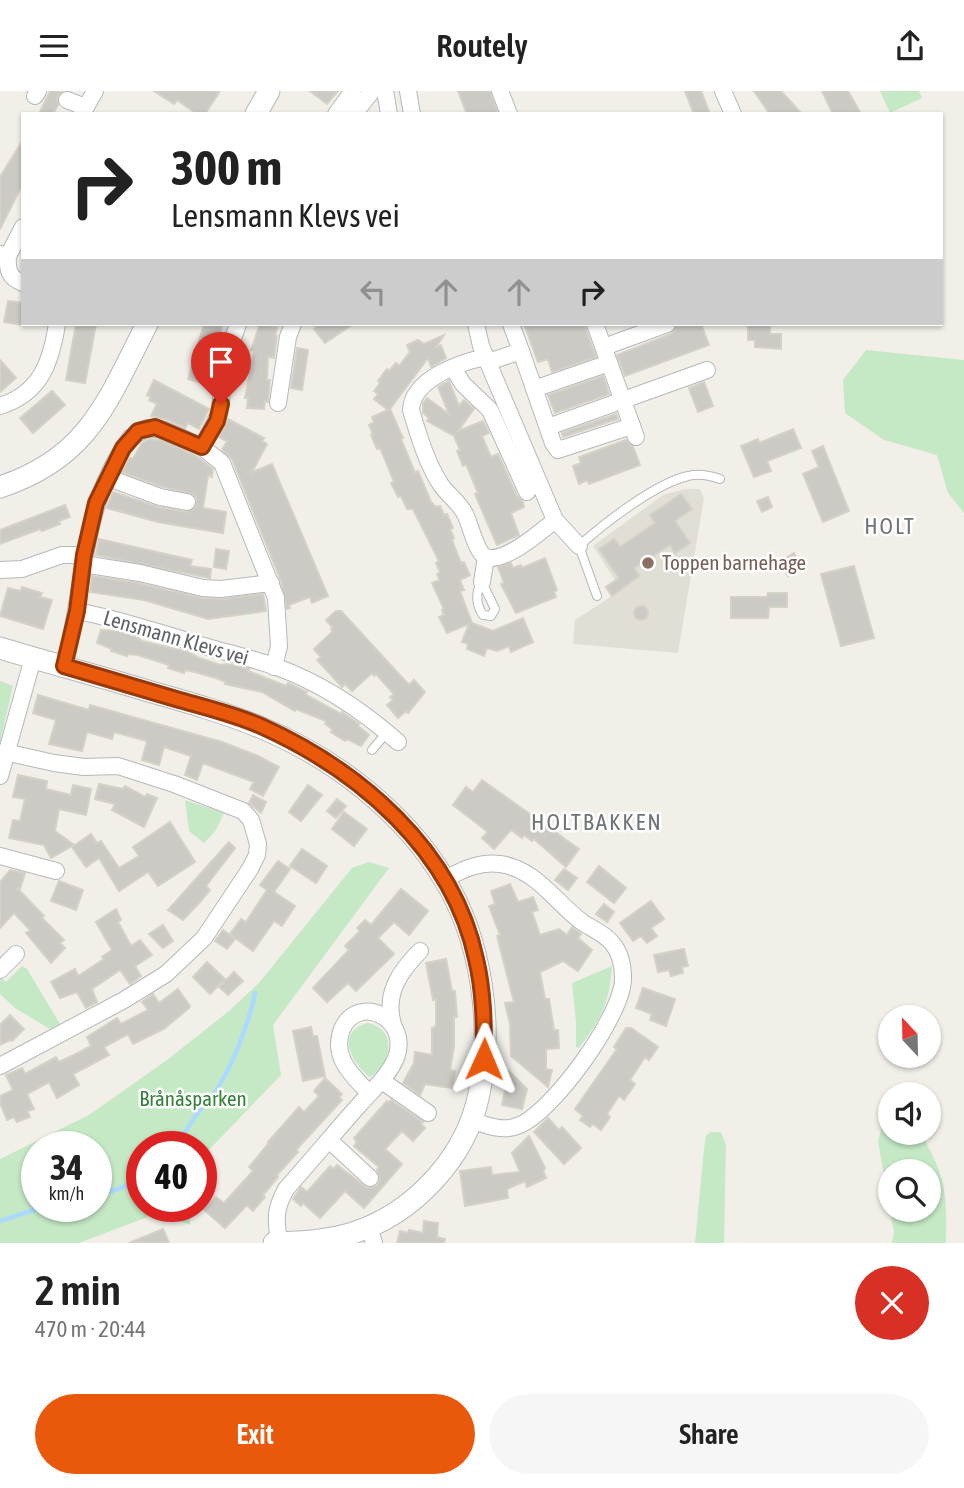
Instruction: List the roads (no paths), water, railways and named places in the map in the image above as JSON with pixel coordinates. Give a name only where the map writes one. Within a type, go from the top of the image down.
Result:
[{"type":"street","points":[[66,100],[83,111],[95,91]]},
{"type":"street","points":[[257,112],[269,91]]},
{"type":"street","points":[[337,112],[353,91]]},
{"type":"street","points":[[356,112],[372,91]]},
{"type":"street","points":[[386,91],[389,112]]},
{"type":"street","points":[[408,91],[412,112]]},
{"type":"street","points":[[500,91],[508,112]]},
{"type":"street","points":[[723,91],[732,112]]},
{"type":"street","points":[[21,230],[4,255],[11,275],[21,282]]},
{"type":"street","points":[[0,406],[14,400],[43,375],[57,326]]},
{"type":"street","points":[[0,487],[44,468],[83,437],[106,403],[146,326]]},
{"type":"street","points":[[202,447],[219,414],[227,356],[237,326]]},
{"type":"street","points":[[278,403],[288,337],[292,326]]},
{"type":"street","points":[[477,326],[487,360],[555,520],[579,546]]},
{"type":"street","points":[[512,326],[553,443],[558,450],[634,432],[597,326]]},
{"type":"street","points":[[534,389],[663,326]]},
{"type":"street","points":[[521,351],[487,360],[467,361],[453,368],[426,384],[413,400],[411,410],[439,481],[463,510],[478,548],[486,557],[494,558],[525,545],[555,520]]},
{"type":"street","points":[[453,368],[458,380],[489,410],[527,492]]},
{"type":"street","points":[[548,427],[707,370]]},
{"type":"street","name":"Lensmann Klevs vei","points":[[64,666],[77,611],[84,559],[96,503],[130,439],[138,431],[147,428],[165,430],[202,447],[222,463],[276,598],[279,646],[274,667]]},
{"type":"street","points":[[109,478],[160,497],[187,502]]},
{"type":"street","points":[[0,571],[22,569],[62,555],[203,588],[220,589],[271,583]]},
{"type":"street","points":[[482,582],[486,557]]},
{"type":"street","name":"Lensmann Klevs vei","points":[[77,611],[274,667],[323,688],[392,737]]},
{"type":"street","points":[[0,648],[216,710],[259,725],[288,739],[326,761],[378,800],[406,828],[445,879],[476,956],[482,988],[484,1059],[479,1095],[471,1120],[445,1167],[426,1189],[371,1235],[276,1243],[277,1204],[286,1189],[382,1081],[396,1056],[399,1045],[390,1007],[401,970],[420,951]]},
{"type":"street","points":[[0,776],[33,657]]},
{"type":"street","points":[[0,1066],[129,997],[166,974],[186,957],[204,938],[234,894],[257,855],[258,844],[251,820],[243,811],[174,784],[117,766],[84,767],[5,752]]},
{"type":"street","points":[[0,856],[55,870]]},
{"type":"street","points":[[445,879],[462,870],[486,863],[503,864],[524,872],[541,883],[582,922],[605,936],[615,946],[624,978],[622,993],[599,1041],[545,1107],[516,1127],[492,1127],[471,1120]]},
{"type":"street","points":[[0,970],[16,954]]},
{"type":"street","points":[[369,1093],[343,1062],[339,1052],[341,1032],[345,1023],[369,1012],[385,1016],[393,1024]]},
{"type":"street","points":[[382,1081],[428,1113]]},
{"type":"street","points":[[329,1140],[370,1178]]},
{"type":"lane","points":[[597,596],[579,546],[623,512],[673,481],[701,474],[720,479]]},
{"type":"lane","points":[[372,750],[392,737]]},
{"type":"waterway","points":[[185,1131],[210,1100],[232,1062],[255,993]]},
{"type":"waterway","points":[[112,1191],[126,1185]]},
{"type":"waterway","points":[[0,1221],[21,1214]]},
{"type":"place","name":"Toppen barnehage","points":[[648,563]]},
{"type":"district","name":"HOLT","points":[[890,526]]},
{"type":"district","name":"HOLTBAKKEN","points":[[597,822]]},
{"type":"park label","name":"Brånåsparken","points":[[193,1099]]}]
